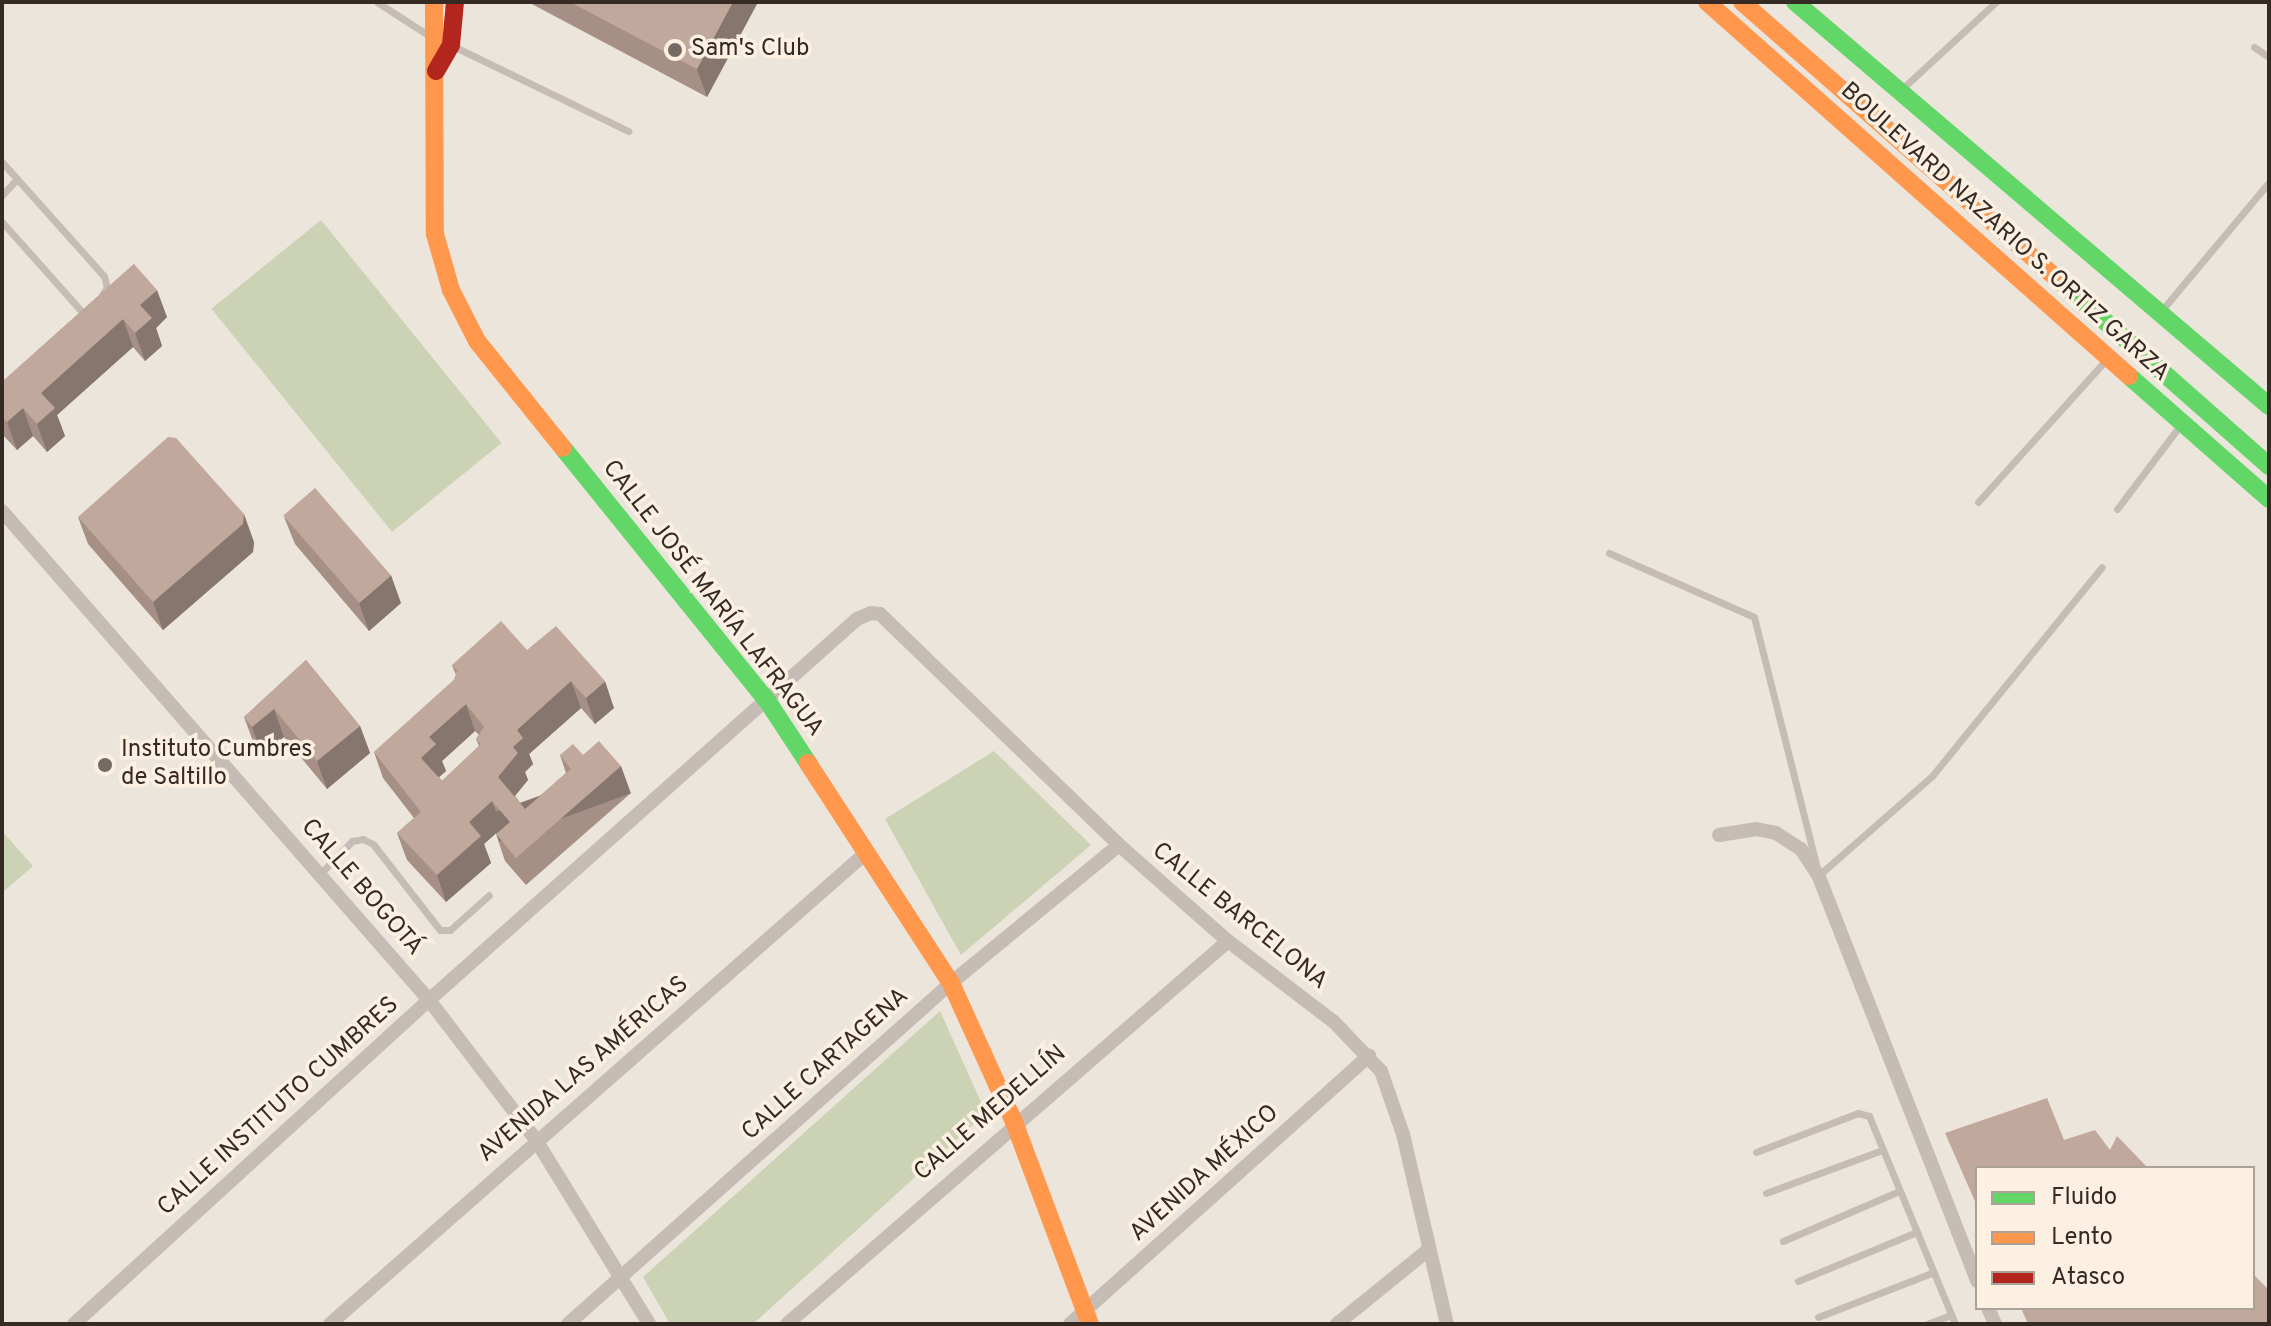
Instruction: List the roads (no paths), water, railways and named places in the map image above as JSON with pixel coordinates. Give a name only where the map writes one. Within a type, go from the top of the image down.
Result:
[{"type":"main road","name":"CALLE JOSÉ MARÍA LAFRAGUA","points":[[434,2],[435,234],[451,290],[477,341],[768,702],[868,851],[951,983],[1014,1122],[1081,1320]]},
{"type":"main road","name":"CALLE JOSÉ MARÍA LAFRAGUA","points":[[436,71],[451,45],[455,2]]},
{"type":"main road","name":"BOULEVARD NAZARIO S. ORTIZ GARZA","points":[[1707,2],[2269,499]]},
{"type":"main road","points":[[1742,2],[2269,466]]},
{"type":"main road","name":"BOULEVARD NAZARIO S. ORTIZ GARZA","points":[[1795,2],[2158,315],[2269,406]]},
{"type":"street","name":"CALLE BOGOTÁ","points":[[2,511],[429,1000],[536,1140],[623,1276],[649,1324]]},
{"type":"street","name":"CALLE INSTITUTO CUMBRES","points":[[74,1324],[429,1000],[768,702],[857,619],[880,614]]},
{"type":"street","name":"CALLE BARCELONA","points":[[880,614],[1119,845],[1228,941],[1334,1022],[1369,1056],[1391,1089],[1447,1324]]},
{"type":"street","points":[[1719,835],[1756,829],[1776,833],[1801,849],[1819,877],[1975,1276]]},
{"type":"street","name":"CALLE CARTAGENA","points":[[568,1324],[951,983],[1119,845]]},
{"type":"street","name":"AVENIDA LAS AMÉRICAS","points":[[330,1324],[868,851]]},
{"type":"street","name":"CALLE MEDELLÍN","points":[[787,1324],[1014,1122],[1228,941]]},
{"type":"street","name":"AVENIDA MÉXICO","points":[[1081,1320],[1369,1056]]},
{"type":"street","points":[[1337,1324],[1428,1250]]},
{"type":"lane","points":[[377,2],[432,38],[628,131]]},
{"type":"lane","points":[[1898,92],[1996,2]]},
{"type":"lane","points":[[2254,47],[2269,57]]},
{"type":"lane","points":[[2,162],[106,282],[105,292],[73,323]]},
{"type":"lane","points":[[2,195],[17,179]]},
{"type":"lane","points":[[2158,315],[2269,182]]},
{"type":"lane","points":[[2,222],[84,314]]},
{"type":"lane","points":[[1978,502],[2109,358]]},
{"type":"lane","points":[[2117,509],[2183,423]]},
{"type":"lane","points":[[1609,553],[1754,617],[1819,877],[1932,776],[2102,567]]},
{"type":"lane","points":[[320,874],[352,841],[363,839],[373,844],[440,930],[450,930],[489,895]]},
{"type":"lane","points":[[1756,1152],[1858,1113],[1872,1121],[1955,1324]]},
{"type":"lane","points":[[1766,1193],[1882,1150]]},
{"type":"lane","points":[[1783,1241],[1899,1191]]},
{"type":"lane","points":[[1798,1281],[1917,1232]]},
{"type":"lane","points":[[1818,1317],[1934,1272]]},
{"type":"lane","points":[[1927,1324],[1951,1315]]},
{"type":"place","name":"Sam's Club","points":[[675,50]]},
{"type":"place","name":"Instituto Cumbres de Saltillo","points":[[105,765]]}]
